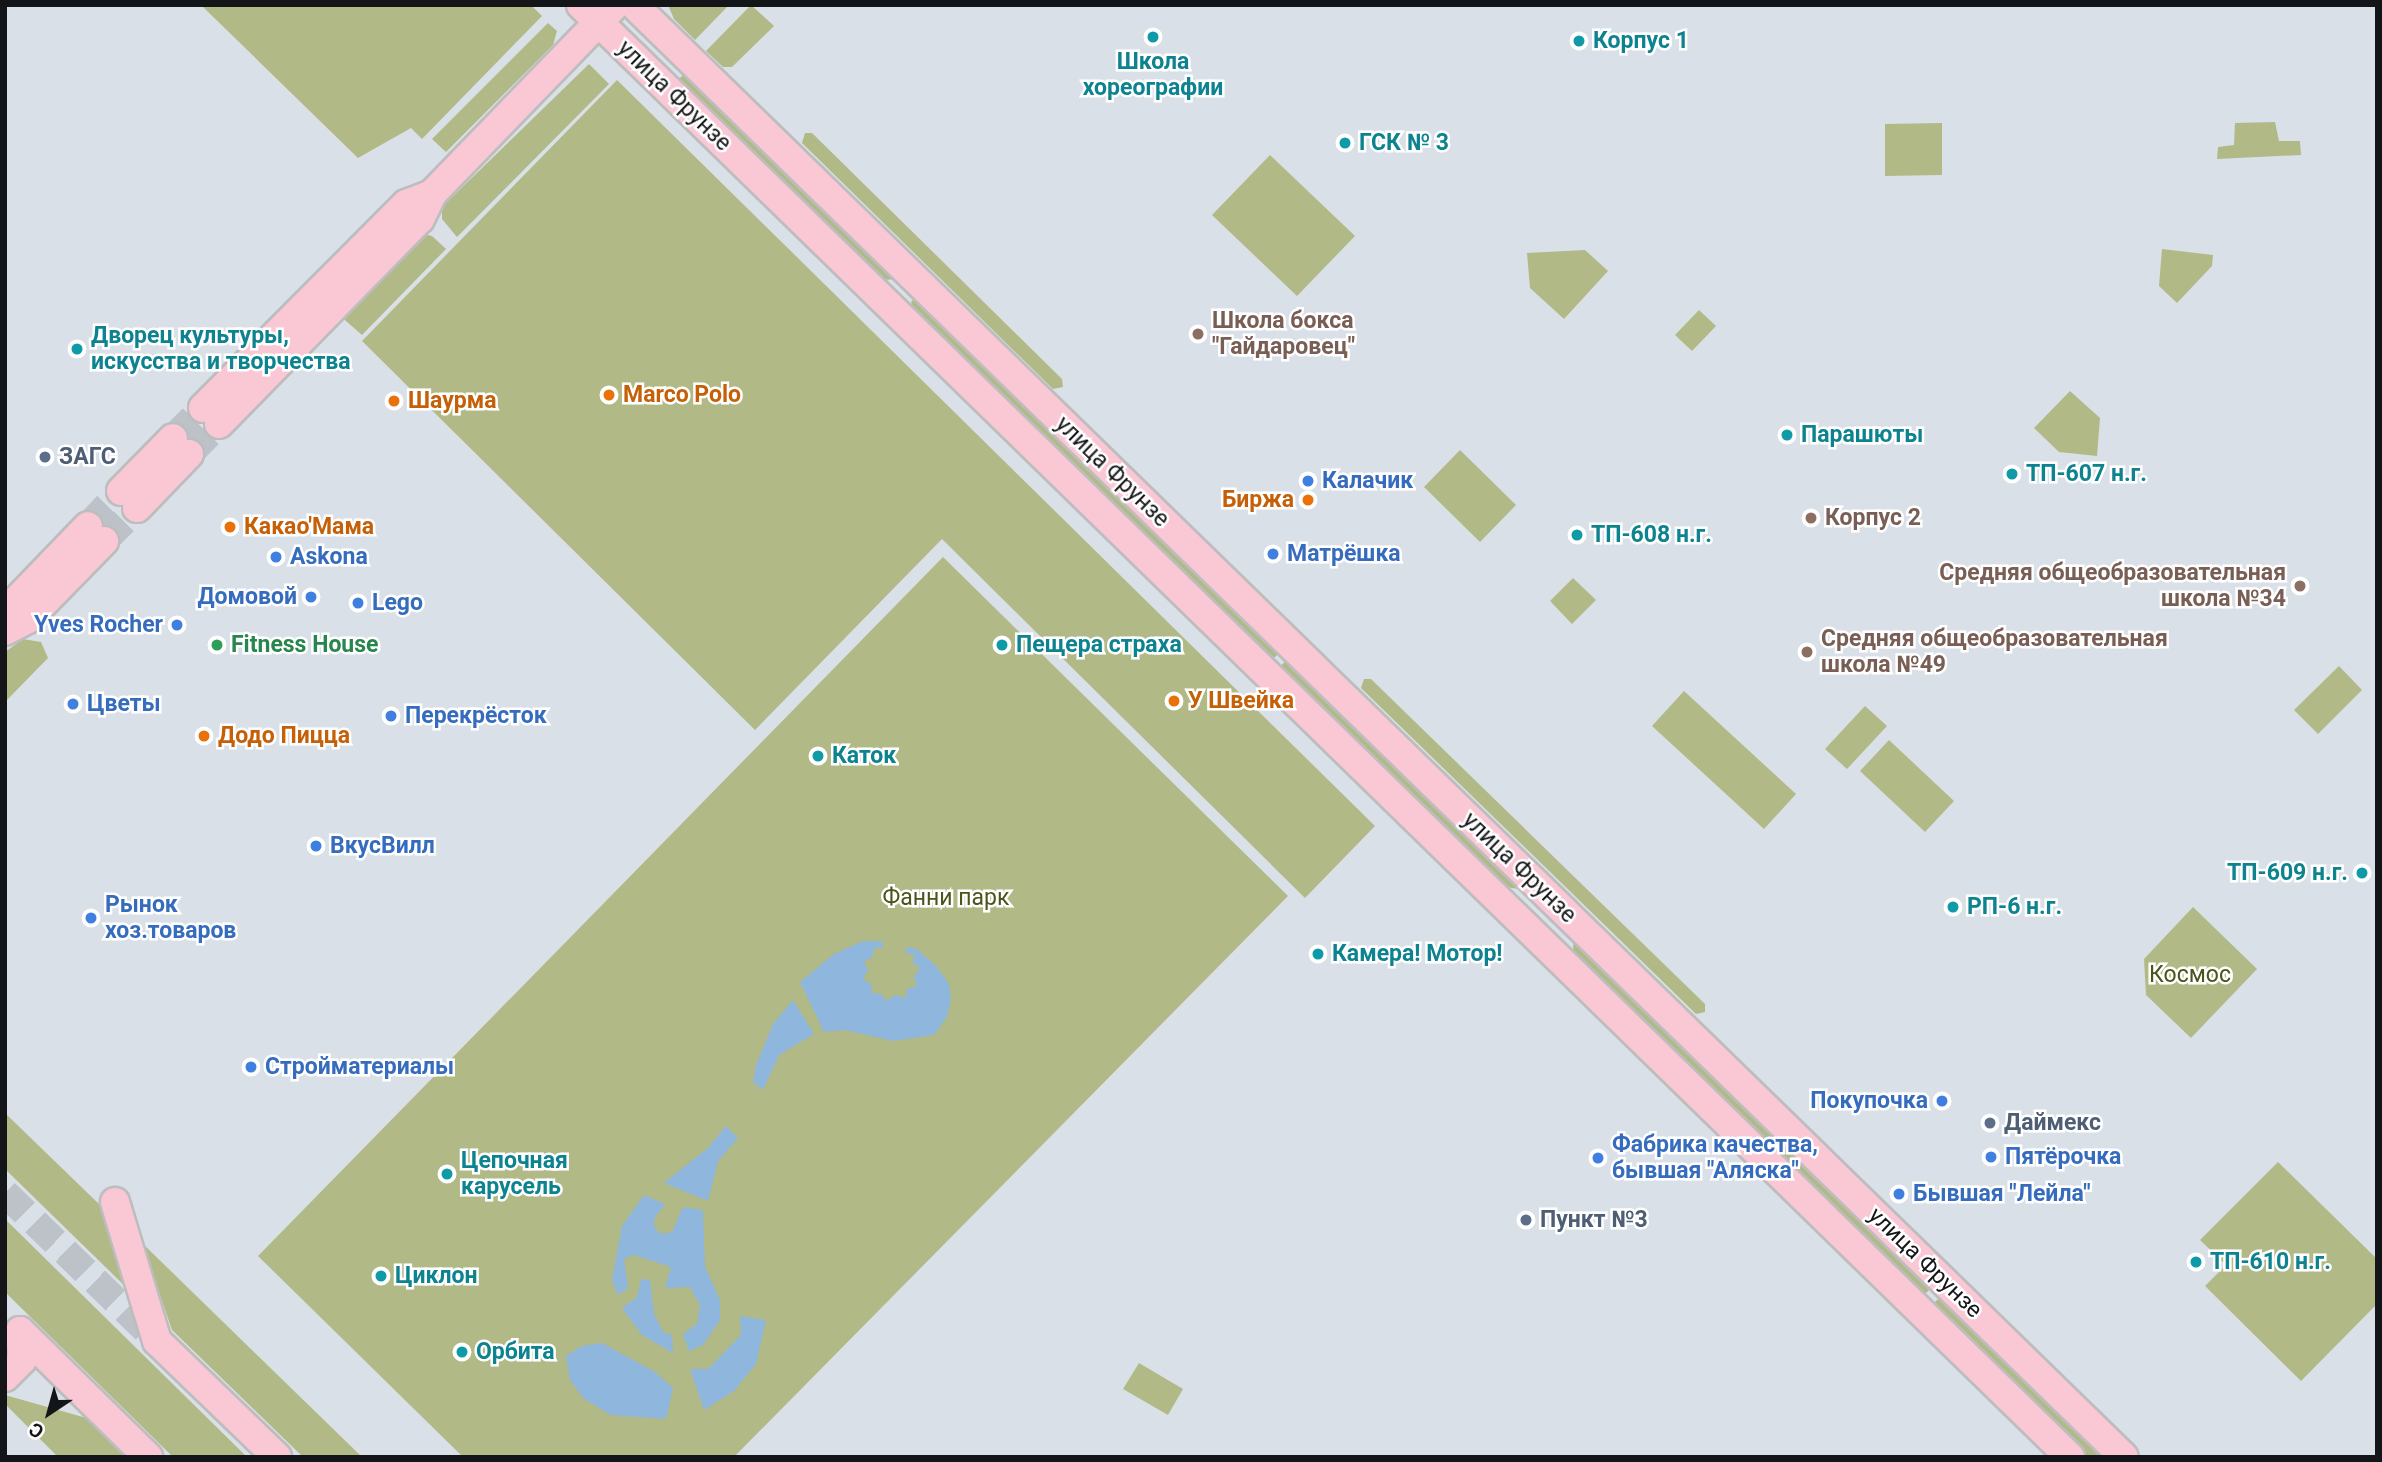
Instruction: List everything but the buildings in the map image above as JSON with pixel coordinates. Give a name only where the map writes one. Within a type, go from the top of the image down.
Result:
[{"type":"main road","name":"улица Фрунзе","points":[[634,5],[2124,1457]]},
{"type":"main road","name":"улица Фрунзе","points":[[598,11],[888,304],[2070,1457]]},
{"type":"main road","points":[[211,416],[420,219],[432,194],[598,11]]},
{"type":"main road","points":[[888,304],[914,279]]},
{"type":"main road","points":[[129,499],[181,446]]},
{"type":"main road","points":[[5,620],[13,604],[96,533],[28,619],[5,631]]},
{"type":"main road","points":[[1498,899],[1511,902],[1523,897],[1527,887],[1524,873]]},
{"type":"main road","points":[[1559,958],[1562,937],[1585,932]]},
{"type":"main road","points":[[115,1202],[157,1340],[277,1457]]},
{"type":"main road","points":[[5,1377],[22,1360],[20,1331],[148,1457]]},
{"type":"green space","points":[[201,5],[531,5],[542,16],[422,139],[411,128],[358,158]]},
{"type":"green space","points":[[668,5],[729,5],[695,40],[674,19]]},
{"type":"green space","points":[[751,5],[774,26],[732,67],[723,67],[706,51]]},
{"type":"green space","points":[[548,23],[557,31],[553,45],[446,152],[432,139]]},
{"type":"green space","points":[[589,64],[609,84],[457,237],[442,219],[442,207]]},
{"type":"green space","points":[[683,75],[752,143],[765,146],[897,279],[883,280],[678,80]]},
{"type":"green space","points":[[617,80],[1375,826],[1305,898],[942,539],[755,730],[362,341]]},
{"type":"green space","points":[[2275,122],[2279,141],[2300,141],[2301,155],[2217,159],[2218,147],[2234,145],[2235,123]]},
{"type":"green space","points":[[1942,123],[1942,175],[1885,176],[1885,124]]},
{"type":"green space","points":[[805,133],[812,133],[1062,379],[1063,387],[1053,389],[802,143]]},
{"type":"green space","points":[[1270,155],[1355,236],[1297,296],[1212,215]]},
{"type":"green space","points":[[423,234],[432,236],[446,249],[362,335],[337,313]]},
{"type":"green space","points":[[2162,249],[2213,255],[2212,266],[2177,303],[2159,286]]},
{"type":"green space","points":[[1585,250],[1608,271],[1564,319],[1530,288],[1527,253]]},
{"type":"green space","points":[[916,297],[1282,650],[1272,660],[914,310],[911,302]]},
{"type":"green space","points":[[1699,310],[1716,326],[1692,351],[1675,335]]},
{"type":"green space","points":[[2070,391],[2100,418],[2097,456],[2059,452],[2034,428]]},
{"type":"green space","points":[[1460,450],[1516,505],[1480,542],[1424,487]]},
{"type":"green space","name":"Фанни парк","points":[[943,557],[1288,896],[734,1457],[463,1457],[258,1256]]},
{"type":"green space","points":[[1573,578],[1596,600],[1572,624],[1550,601]]},
{"type":"green space","points":[[23,639],[41,642],[48,658],[5,702],[5,652]]},
{"type":"green space","points":[[1289,657],[1520,886],[1518,889],[1506,887],[1280,667]]},
{"type":"green space","points":[[2339,666],[2362,690],[2318,734],[2294,710]]},
{"type":"green space","points":[[1364,679],[1371,679],[1705,1004],[1705,1012],[1696,1014],[1361,688]]},
{"type":"green space","points":[[1684,691],[1796,794],[1764,829],[1652,726]]},
{"type":"green space","points":[[1865,706],[1887,726],[1847,769],[1825,749]]},
{"type":"green space","points":[[1889,740],[1954,801],[1925,832],[1860,771]]},
{"type":"green space","name":"Космос","points":[[2193,907],[2257,969],[2191,1038],[2146,995],[2144,959]]},
{"type":"green space","points":[[1579,942],[1934,1285],[1925,1294],[1574,954],[1573,945]]},
{"type":"green space","points":[[5,1113],[102,1207],[130,1291],[5,1169]]},
{"type":"green space","points":[[2278,1162],[2377,1259],[2377,1304],[2301,1381],[2205,1286],[2226,1265],[2200,1240]]},
{"type":"green space","points":[[5,1219],[247,1457],[173,1457],[5,1292]]},
{"type":"green space","points":[[142,1243],[362,1457],[303,1457],[172,1330]]},
{"type":"green space","points":[[1943,1294],[2107,1457],[2088,1457],[1934,1303]]},
{"type":"green space","points":[[1139,1363],[1183,1389],[1168,1415],[1123,1389]]},
{"type":"green space","points":[[5,1395],[90,1419],[127,1457],[58,1457],[5,1404]]},
{"type":"water","points":[[863,941],[882,941],[883,948],[874,948],[873,956],[864,962],[868,970],[863,979],[872,985],[871,993],[882,994],[885,1001],[896,995],[905,998],[907,989],[917,986],[914,977],[920,968],[913,963],[914,954],[905,953],[907,947],[917,949],[937,967],[949,984],[951,999],[947,1017],[934,1035],[893,1041],[845,1030],[824,1032],[800,982],[834,954]]},
{"type":"water","points":[[793,1000],[814,1034],[779,1055],[763,1090],[753,1082],[756,1065],[773,1024]]},
{"type":"water","points":[[726,1126],[738,1138],[718,1161],[708,1201],[664,1183],[708,1148]]},
{"type":"water","points":[[644,1195],[665,1204],[655,1217],[654,1226],[660,1234],[672,1232],[683,1207],[703,1210],[705,1267],[720,1300],[720,1320],[703,1345],[689,1351],[683,1334],[697,1324],[700,1305],[690,1287],[665,1288],[671,1267],[634,1255],[624,1259],[628,1288],[618,1295],[612,1280],[622,1226]]},
{"type":"water","points":[[641,1279],[650,1280],[654,1314],[664,1333],[672,1335],[673,1353],[642,1335],[622,1308],[637,1297]]},
{"type":"water","points":[[740,1316],[766,1320],[756,1364],[734,1391],[704,1410],[690,1369],[708,1369],[741,1335]]},
{"type":"water","points":[[602,1343],[655,1372],[673,1388],[666,1419],[611,1415],[584,1399],[570,1380],[566,1356],[582,1346]]},
{"type":"tunnel","points":[[173,438],[203,408]]},
{"type":"tunnel","points":[[189,454],[219,424]]},
{"type":"tunnel","points":[[88,526],[121,491]]},
{"type":"tunnel","points":[[104,541],[137,508]]},
{"type":"tunnel","points":[[5,1193],[157,1341]]},
{"type":"place","name":"Школа хореографии","points":[[1153,37]]},
{"type":"place","name":"Корпус 1","points":[[1579,41]]},
{"type":"place","name":"ГСК № 3","points":[[1345,143]]},
{"type":"place","name":"Школа бокса \"Гайдаровец\"","points":[[1198,334]]},
{"type":"place","name":"Дворец культуры, искусства и творчества","points":[[77,349]]},
{"type":"place","name":"Marco Polo","points":[[609,395]]},
{"type":"place","name":"Шаурма","points":[[394,401]]},
{"type":"place","name":"Парашюты","points":[[1787,435]]},
{"type":"place","name":"ЗАГС","points":[[45,457]]},
{"type":"place","name":"ТП-607 н.г.","points":[[2012,474]]},
{"type":"place","name":"Калачик","points":[[1308,481]]},
{"type":"place","name":"Биржа","points":[[1308,500]]},
{"type":"place","name":"Корпус 2","points":[[1811,518]]},
{"type":"place","name":"Какао'Мама","points":[[230,527]]},
{"type":"place","name":"ТП-608 н.г.","points":[[1577,535]]},
{"type":"place","name":"Матрёшка","points":[[1273,554]]},
{"type":"place","name":"Askona","points":[[276,557]]},
{"type":"place","name":"Средняя общеобразовательная школа №34","points":[[2300,586]]},
{"type":"place","name":"Домовой","points":[[311,597]]},
{"type":"place","name":"Lego","points":[[358,603]]},
{"type":"place","name":"Yves Rocher","points":[[177,625]]},
{"type":"place","name":"Fitness House","points":[[217,645]]},
{"type":"place","name":"Пещера страха","points":[[1002,645]]},
{"type":"place","name":"Средняя общеобразовательная школа №49","points":[[1807,652]]},
{"type":"place","name":"У Швейка","points":[[1174,701]]},
{"type":"place","name":"Цветы","points":[[73,704]]},
{"type":"place","name":"Перекрёсток","points":[[391,716]]},
{"type":"place","name":"Додо Пицца","points":[[204,736]]},
{"type":"place","name":"Каток","points":[[818,756]]},
{"type":"place","name":"ВкусВилл","points":[[316,846]]},
{"type":"place","name":"ТП-609 н.г.","points":[[2362,873]]},
{"type":"place","name":"РП-6 н.г.","points":[[1953,907]]},
{"type":"place","name":"Рынок хоз.товаров","points":[[91,918]]},
{"type":"place","name":"Камера! Мотор!","points":[[1318,954]]},
{"type":"place","name":"Стройматериалы","points":[[251,1067]]},
{"type":"place","name":"Покупочка","points":[[1942,1101]]},
{"type":"place","name":"Даймекс","points":[[1990,1123]]},
{"type":"place","name":"Пятёрочка","points":[[1991,1157]]},
{"type":"place","name":"Фабрика качества, бывшая \"Аляска\"","points":[[1598,1158]]},
{"type":"place","name":"Цепочная карусель","points":[[447,1174]]},
{"type":"place","name":"Бывшая \"Лейла\"","points":[[1899,1194]]},
{"type":"place","name":"Пункт №3","points":[[1526,1220]]},
{"type":"place","name":"ТП-610 н.г.","points":[[2196,1262]]},
{"type":"place","name":"Циклон","points":[[381,1276]]},
{"type":"place","name":"Орбита","points":[[462,1352]]}]
